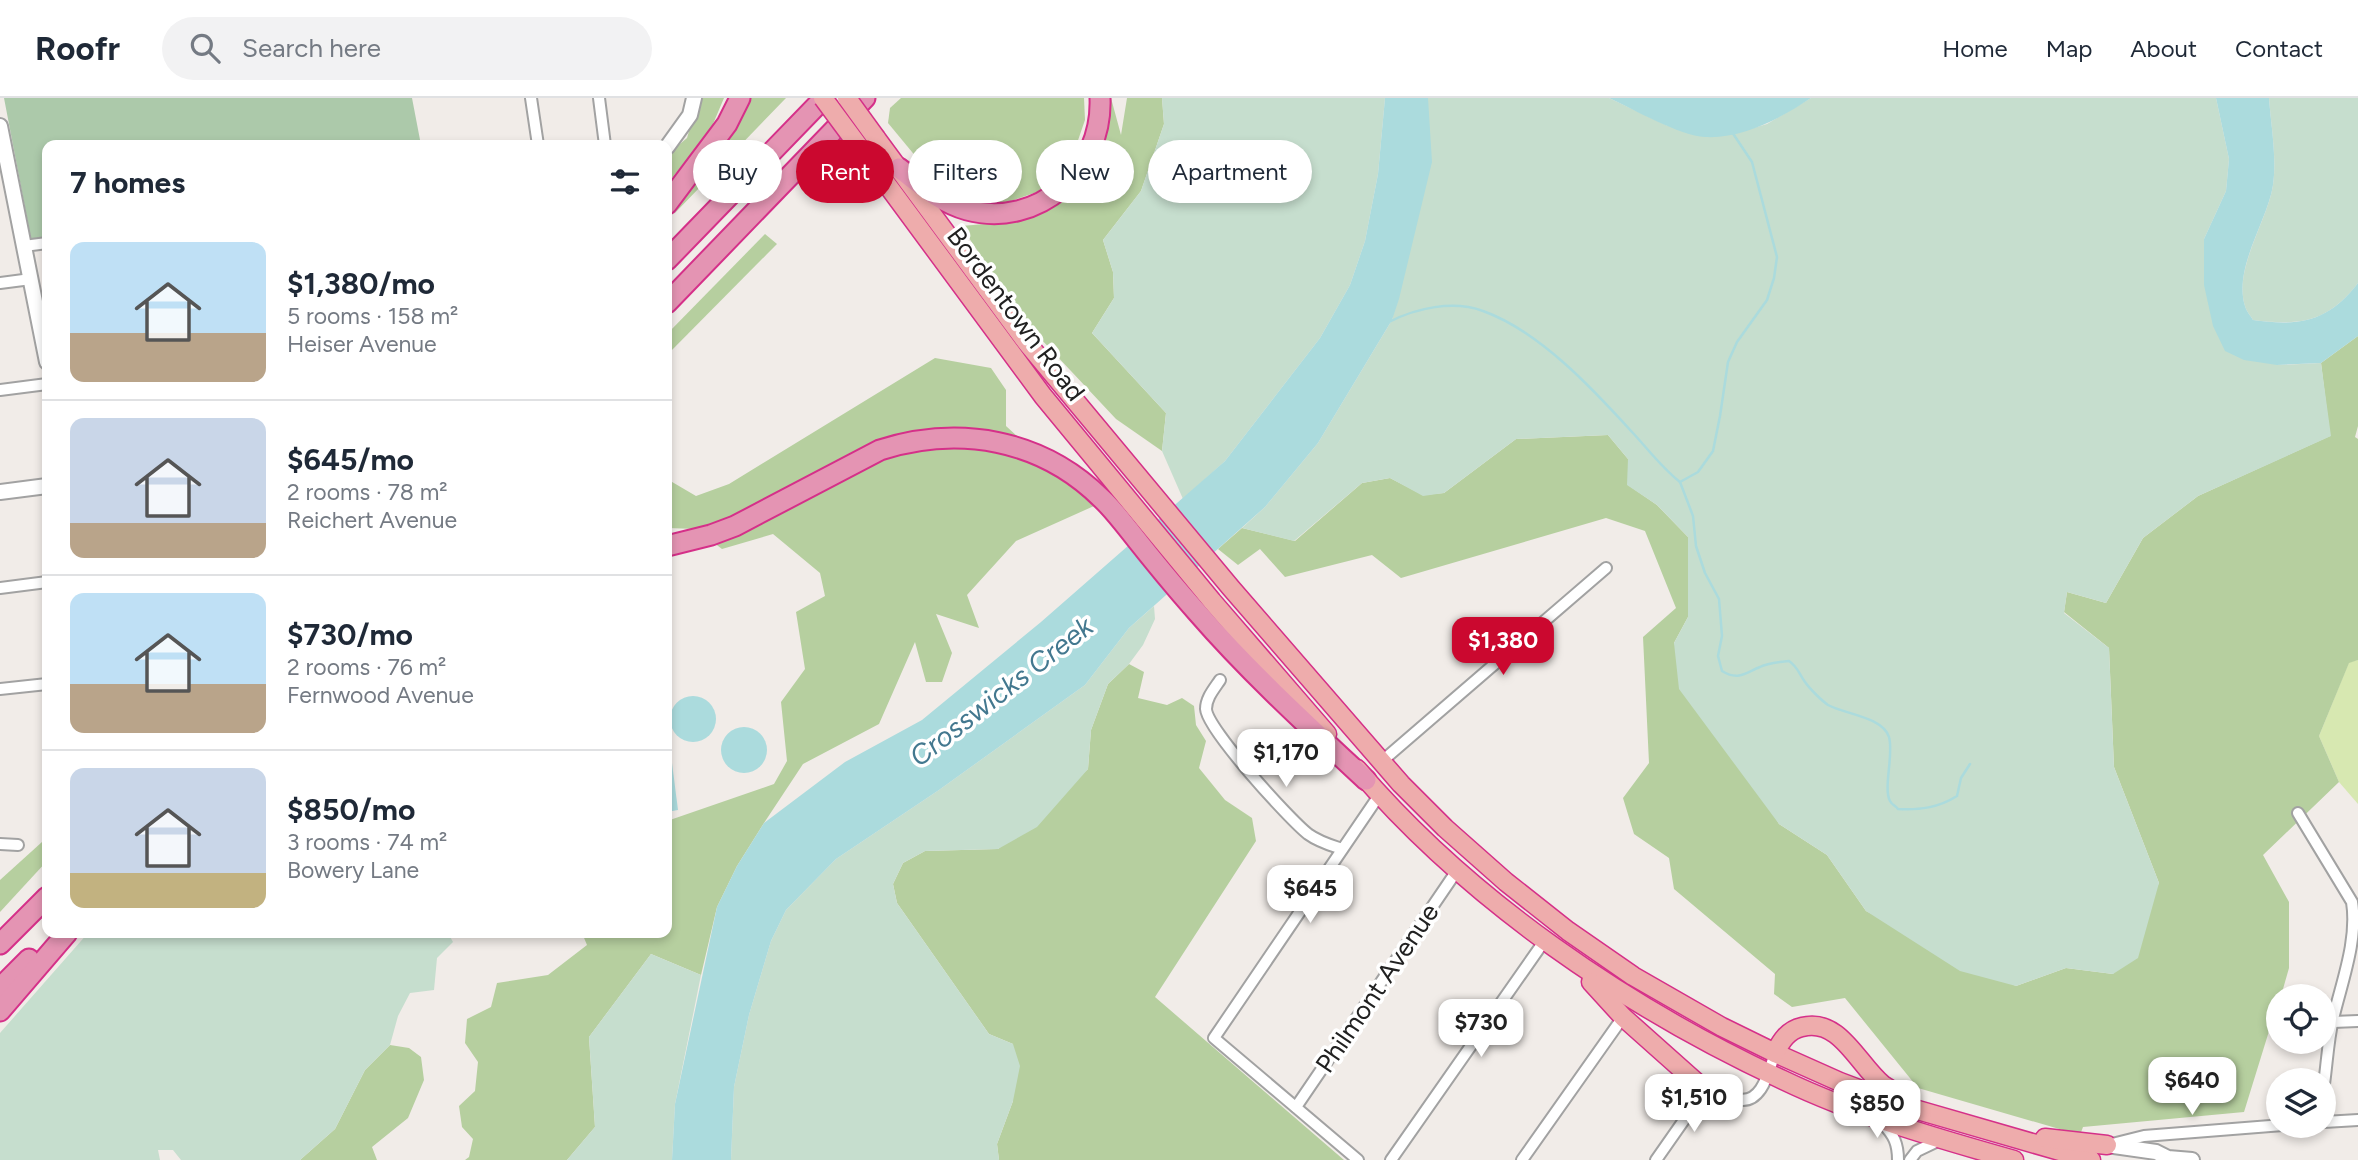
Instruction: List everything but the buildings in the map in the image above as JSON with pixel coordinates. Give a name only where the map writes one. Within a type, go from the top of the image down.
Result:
[{"type":"highway","points":[[672,197],[727,124],[740,98]]},
{"type":"highway","points":[[672,252],[809,98]]},
{"type":"highway","points":[[672,253],[824,98]]},
{"type":"highway","name":"Bordentown Road","points":[[824,98],[1029,377],[1147,523],[1204,606]]},
{"type":"highway","points":[[672,298],[860,98]]},
{"type":"highway","name":"Bordentown Road","points":[[860,98],[876,138],[1027,342],[1381,762],[1465,846],[1569,931],[1672,1000],[1775,1053],[1840,1082],[1939,1117]]},
{"type":"highway","points":[[899,168],[931,193],[966,209],[998,213],[1028,208],[1057,192],[1080,171],[1098,131],[1100,98]]},
{"type":"highway","points":[[672,544],[711,535],[735,526],[880,450],[912,441],[966,437],[999,442],[1030,451],[1069,471],[1093,490],[1128,530],[1204,606],[1252,671],[1458,869],[1567,956],[1654,1013],[1768,1073],[1811,1092],[1942,1139],[2014,1160]]},
{"type":"highway","points":[[0,944],[42,902]]},
{"type":"highway","points":[[0,988],[49,938]]},
{"type":"highway","points":[[0,1011],[63,938]]},
{"type":"highway","points":[[1567,956],[1623,1017],[1705,1090]]},
{"type":"highway","points":[[1775,1053],[1780,1041],[1795,1028],[1815,1025],[1825,1027],[1840,1038],[1883,1085],[1939,1117],[2091,1160]]},
{"type":"highway","points":[[1991,1131],[2107,1145]]},
{"type":"street","points":[[531,98],[537,140]]},
{"type":"street","points":[[599,98],[604,140]]},
{"type":"street","points":[[672,141],[690,115],[694,98]]},
{"type":"street","points":[[0,126],[5,178],[42,319]]},
{"type":"street","points":[[24,246],[42,244]]},
{"type":"street","points":[[0,283],[31,279]]},
{"type":"street","points":[[0,390],[42,385]]},
{"type":"street","points":[[0,492],[42,487]]},
{"type":"street","points":[[1381,762],[1606,568]]},
{"type":"street","points":[[0,588],[42,583]]},
{"type":"street","points":[[1220,680],[1209,695],[1206,707],[1209,718],[1224,739],[1297,824],[1324,844],[1342,849]]},
{"type":"street","points":[[0,689],[42,685]]},
{"type":"street","points":[[1358,1160],[1214,1038],[1380,794]]},
{"type":"street","points":[[2298,813],[2352,902],[2356,915],[2357,932],[2336,1011]]},
{"type":"street","points":[[0,844],[18,845]]},
{"type":"street","name":"Philmont Avenue","points":[[1296,1107],[1458,869]]},
{"type":"street","points":[[1391,1160],[1545,940]]},
{"type":"street","points":[[1522,1160],[1623,1017]]},
{"type":"street","points":[[2336,1022],[2358,1021]]},
{"type":"street","points":[[1656,1160],[1705,1090],[1720,1091],[1736,1099],[1745,1100],[1755,1096],[1775,1053]]},
{"type":"street","points":[[1877,1116],[1892,1133],[1898,1145],[1898,1160]]},
{"type":"street","points":[[2336,1121],[2358,1120]]},
{"type":"street","points":[[2107,1145],[2144,1136],[2266,1126]]},
{"type":"street","points":[[2168,1158],[2167,1146],[2173,1134]]},
{"type":"street","points":[[1910,1160],[1917,1151],[1942,1139]]},
{"type":"street","points":[[2107,1145],[2156,1152],[2168,1158],[2192,1160]]},
{"type":"green space","points":[[4,98],[412,98],[420,140],[42,140],[42,238],[31,239]]},
{"type":"green space","points":[[697,98],[724,98],[710,131],[703,140],[693,140],[693,152],[672,178],[672,151],[687,138]]},
{"type":"green space","points":[[747,98],[786,98],[745,140],[722,140]]},
{"type":"green space","points":[[901,98],[1084,98],[1085,120],[1078,140],[1036,140],[1036,192],[1022,197],[1022,140],[908,140],[908,147],[888,123],[890,108]]},
{"type":"green space","points":[[1107,98],[1111,98],[1121,135],[1127,98],[1162,98],[1164,124],[1159,140],[1148,140],[1148,171],[1141,191],[1134,200],[1134,140],[1101,140]]},
{"type":"green space","points":[[1162,98],[1385,98],[1378,174],[1365,241],[1350,285],[1320,338],[1225,461],[1183,499],[1162,451],[1166,413],[1092,333],[1114,298],[1113,272],[1103,240],[1134,203],[1148,171],[1148,203],[1312,203],[1312,140],[1159,140],[1164,124]]},
{"type":"green space","points":[[1428,98],[1609,98],[1668,126],[1733,134],[1767,124],[1811,98],[2216,98],[2229,159],[2226,191],[2204,239],[2278,365],[2321,363],[2331,436],[2198,496],[2143,538],[2106,603],[2067,592],[2064,613],[2109,648],[2114,767],[2159,883],[2138,958],[2113,974],[2066,968],[2016,986],[1960,971],[1866,911],[1827,855],[1779,824],[1679,689],[1674,643],[1688,617],[1688,537],[1657,505],[1627,485],[1628,459],[1608,435],[1516,439],[1444,493],[1423,496],[1390,478],[1362,483],[1294,541],[1242,528],[1265,507],[1318,443],[1392,320]]},
{"type":"green space","points":[[2269,98],[2358,98],[2358,283],[2336,306],[2312,318],[2299,321],[2253,320],[2246,308],[2243,292],[2247,261],[2273,185],[2274,153]]},
{"type":"green space","points":[[693,185],[693,194],[674,214]]},
{"type":"green space","points":[[1056,203],[1132,203],[1103,240],[1113,272],[1114,298],[1092,333],[1166,413],[1162,451],[1116,419],[1025,322],[961,226],[1024,219]]},
{"type":"green space","points":[[765,234],[777,244],[672,350],[672,329]]},
{"type":"green space","points":[[2358,336],[2358,426],[2355,437],[2358,439],[2358,660],[2349,663],[2319,736],[2339,782],[2263,855],[2289,902],[2289,968],[2284,984],[2266,984],[2266,1041],[2244,1112],[2083,1127],[2080,1135],[1918,1088],[1845,998],[1792,1007],[1774,994],[1775,974],[1674,889],[1669,858],[1634,834],[1623,798],[1649,763],[1643,637],[1676,608],[1645,531],[1606,518],[1401,578],[1372,555],[1285,577],[1260,549],[1238,565],[1218,549],[1242,528],[1295,541],[1362,483],[1390,478],[1423,495],[1444,493],[1516,439],[1608,435],[1628,459],[1628,485],[1657,505],[1688,537],[1688,617],[1674,643],[1779,824],[1827,855],[1866,911],[2016,986],[2066,968],[2113,974],[2159,883],[2114,767],[2109,648],[2064,612],[2067,592],[2106,603],[2143,538],[2198,496],[2330,436],[2321,363]]},
{"type":"green space","points":[[935,358],[991,368],[1006,390],[1006,426],[1094,506],[1016,541],[967,595],[979,628],[936,614],[952,653],[942,682],[926,682],[915,642],[879,724],[803,764],[737,866],[717,907],[701,975],[651,954],[589,1037],[595,1127],[567,1160],[465,1160],[469,1157],[473,1139],[462,1127],[459,1106],[475,1091],[478,1062],[465,1043],[467,1019],[491,1007],[497,983],[548,975],[587,945],[584,938],[672,938],[672,819],[774,784],[787,761],[781,702],[805,669],[796,612],[825,596],[820,573],[773,534],[722,549],[696,529],[672,528],[672,482],[696,496],[729,484]]},
{"type":"green space","points":[[1154,606],[1155,619],[1143,645],[1129,664],[1108,684],[1091,730],[1088,769],[1037,827],[998,849],[925,851],[903,863],[893,884],[897,903],[989,1034],[1013,1044],[1020,1066],[1013,1101],[997,1144],[999,1160],[731,1160],[734,1087],[749,1015],[771,941],[786,910],[836,859],[939,790],[1085,685],[1129,628]]},
{"type":"green space","points":[[2358,660],[2358,804],[2339,782],[2319,736],[2349,662]]},
{"type":"green space","points":[[1129,664],[1144,672],[1138,698],[1167,705],[1182,698],[1194,706],[1196,725],[1206,741],[1199,768],[1225,800],[1252,818],[1256,841],[1155,997],[1344,1160],[999,1160],[997,1144],[1013,1101],[1013,1044],[989,1034],[897,903],[893,884],[903,863],[925,851],[998,849],[1088,769],[1091,730],[1108,684]]},
{"type":"green space","points":[[42,842],[42,866],[0,912],[0,880]]},
{"type":"green space","points":[[84,938],[451,938],[453,942],[437,958],[434,990],[410,993],[398,1016],[390,1045],[365,1070],[335,1129],[300,1160],[181,1160],[173,1150],[158,1150],[160,1160],[0,1160],[0,1033]]},
{"type":"green space","points":[[651,954],[701,975],[675,1104],[672,1160],[567,1160],[595,1127],[589,1037]]},
{"type":"green space","points":[[390,1045],[409,1048],[421,1057],[424,1080],[408,1118],[372,1147],[377,1160],[300,1160],[335,1129],[365,1070]]},
{"type":"water","points":[[1385,98],[1428,98],[1432,162],[1392,320],[1318,443],[1265,507],[1129,628],[1085,685],[939,790],[836,859],[786,910],[771,941],[749,1015],[734,1087],[731,1160],[672,1160],[675,1104],[717,907],[737,866],[764,823],[845,762],[922,720],[1041,622],[1225,461],[1320,338],[1350,285],[1365,241],[1378,174]]},
{"type":"water","points":[[1609,98],[1811,98],[1761,126],[1733,135],[1705,137],[1670,127]]},
{"type":"water","points":[[2216,98],[2269,98],[2274,153],[2273,185],[2244,276],[2245,306],[2253,320],[2285,323],[2312,318],[2336,306],[2358,283],[2358,336],[2321,363],[2277,365],[2244,360],[2225,351],[2213,326],[2204,285],[2204,239],[2226,191],[2229,159]]},
{"type":"water","points":[[684,697],[702,697],[710,702],[715,710],[715,728],[710,736],[702,741],[684,741],[672,730],[672,708]]},
{"type":"water","points":[[744,727],[761,733],[767,750],[761,767],[744,773],[727,767],[721,750],[727,733]]},
{"type":"water","points":[[672,763],[678,810],[672,811]]},
{"type":"waterway","name":"Crosswicks Creek","points":[[1680,482],[1698,472],[1713,451],[1728,362],[1737,342],[1767,300],[1774,278],[1777,257],[1752,162],[1732,132]]},
{"type":"waterway","name":"Crosswicks Creek","points":[[1389,322],[1423,309],[1447,306],[1471,308],[1504,320],[1564,362],[1680,482]]},
{"type":"waterway","points":[[1680,482],[1693,516],[1696,546],[1705,573],[1719,599],[1722,636],[1718,656],[1722,671],[1737,676],[1767,665],[1789,661],[1810,688],[1828,705],[1879,725],[1889,737],[1888,795],[1898,809],[1929,807],[1957,796],[1961,778],[1970,764]]}]
